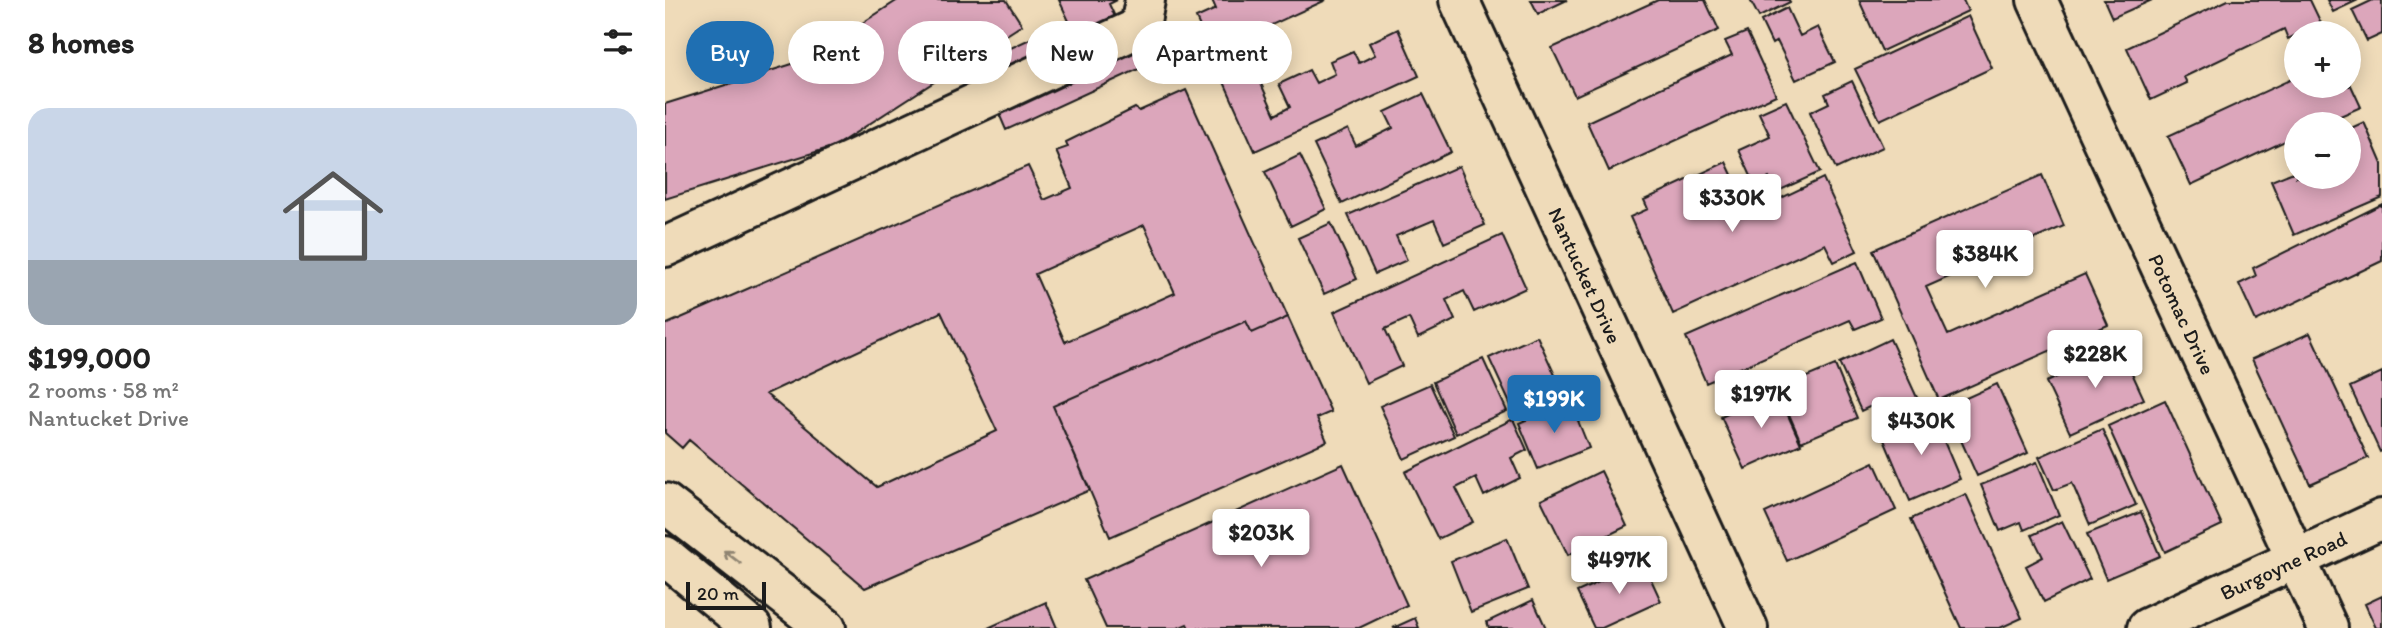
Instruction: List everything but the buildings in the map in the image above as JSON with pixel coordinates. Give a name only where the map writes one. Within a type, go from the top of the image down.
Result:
[{"type":"street","points":[[665,247],[1140,27],[1145,0]]},
{"type":"street","name":"Nantucket Drive","points":[[1458,0],[1748,628]]},
{"type":"street","name":"Potomac Drive","points":[[2037,0],[2328,628]]},
{"type":"street","points":[[665,503],[826,628]]},
{"type":"street","name":"Burgoyne Road","points":[[2147,628],[2382,519]]},
{"type":"street","points":[[665,556],[752,628]]}]
